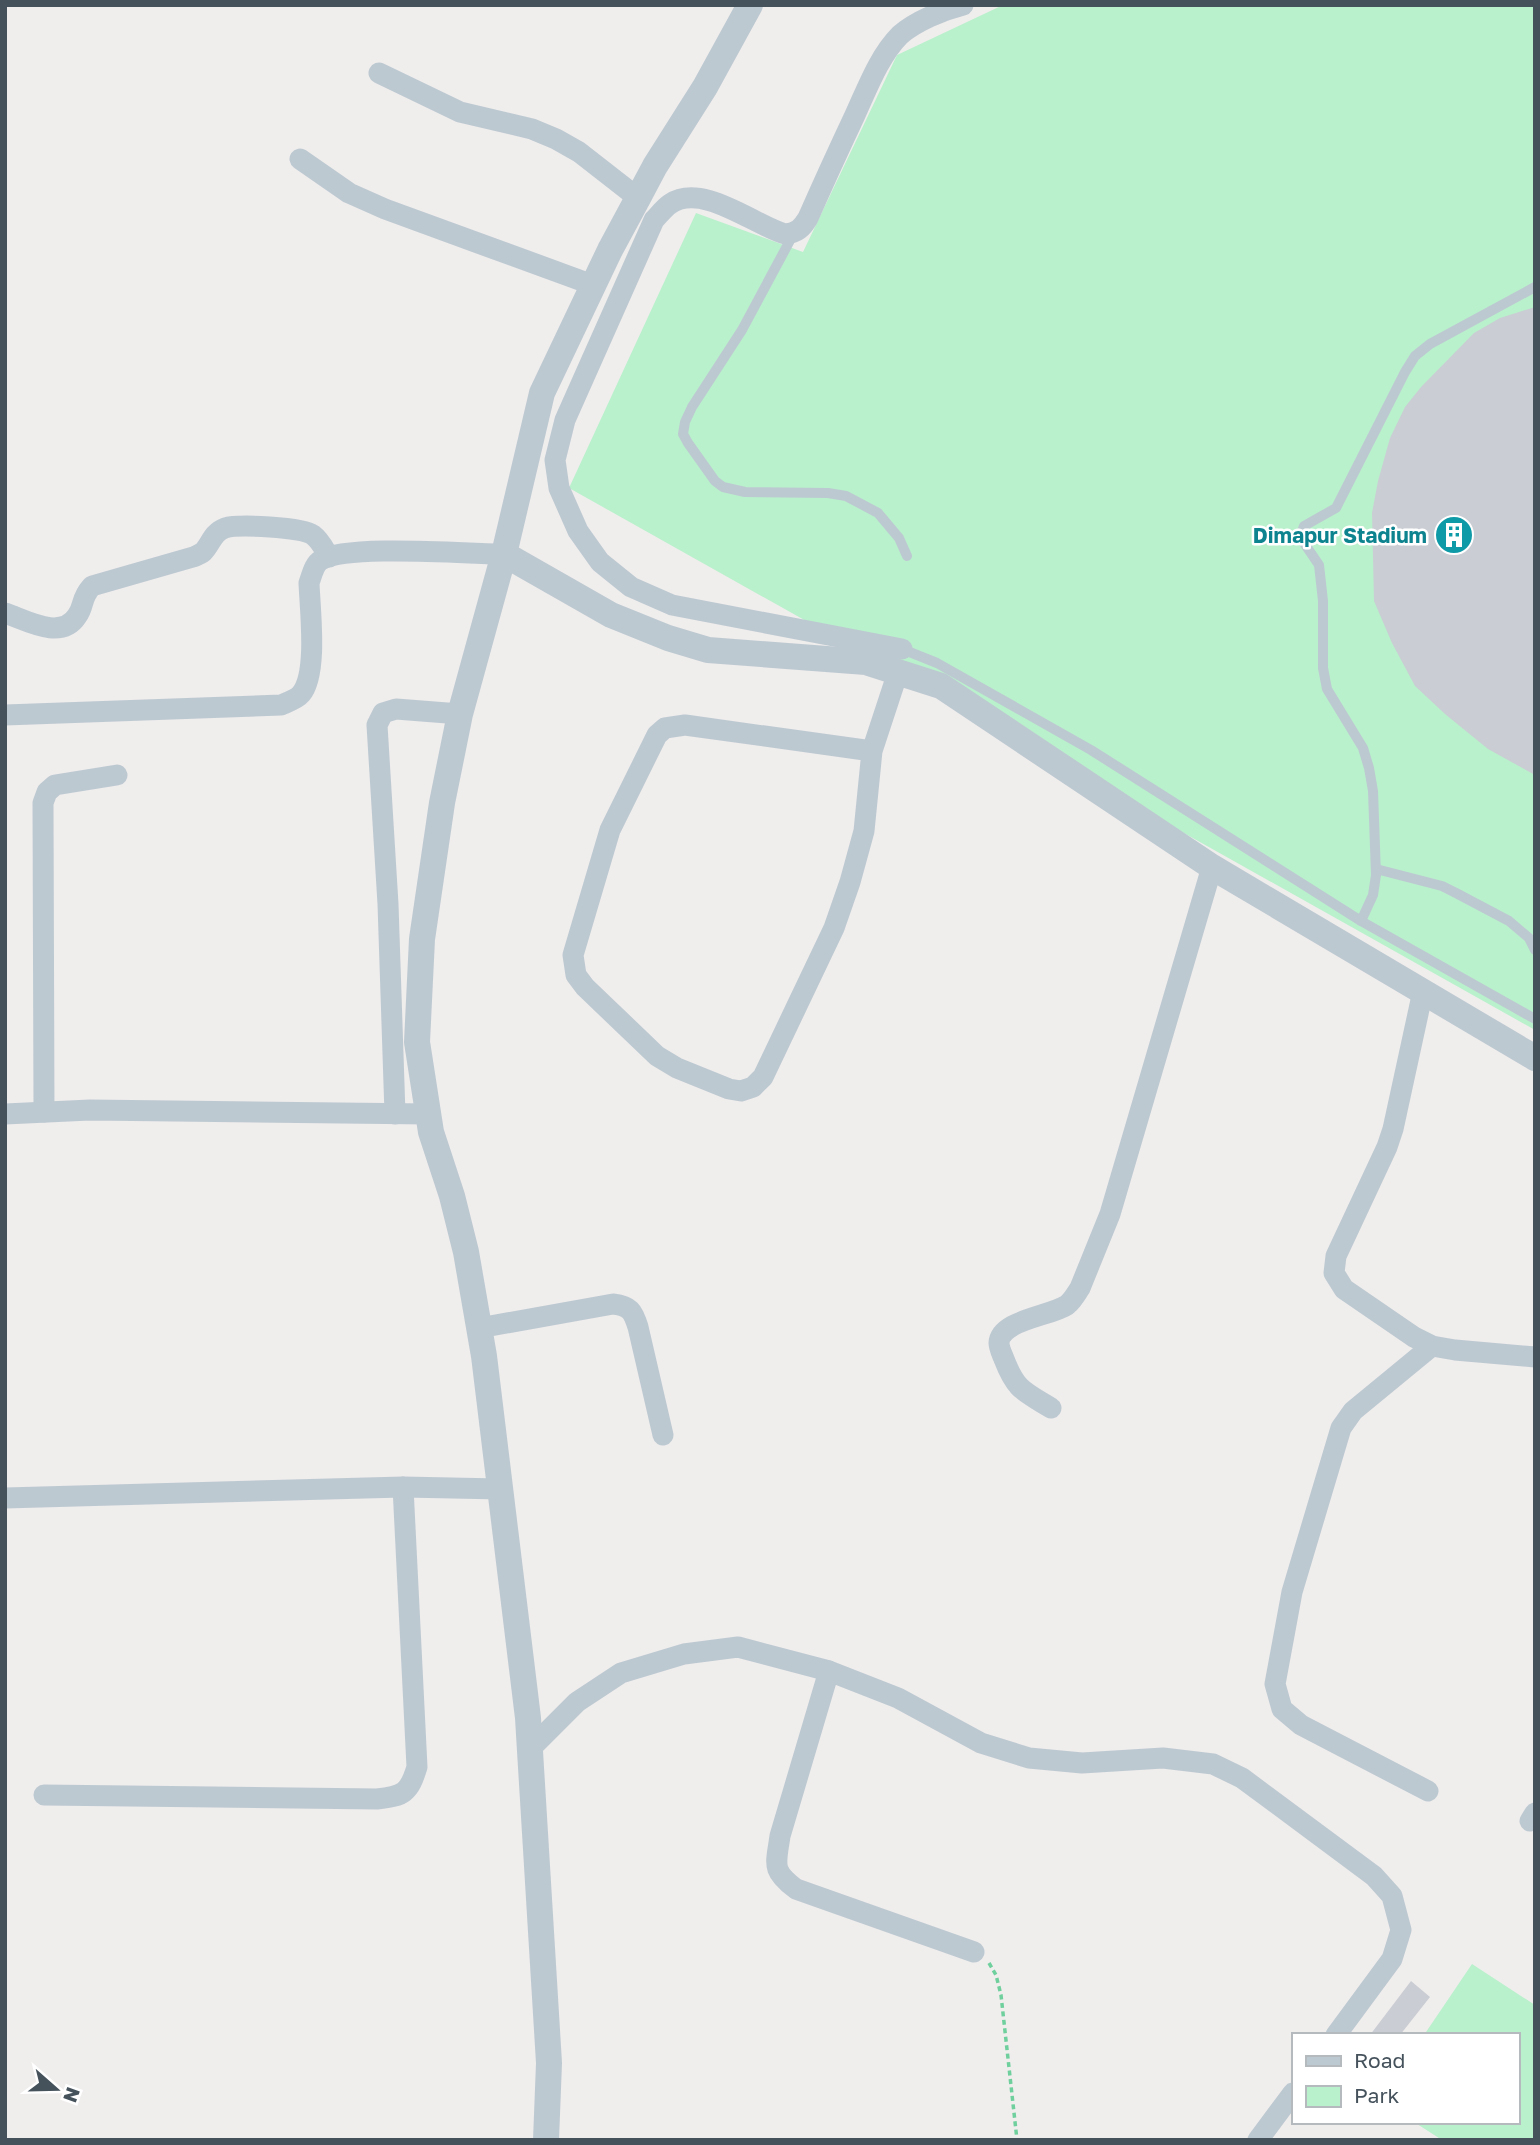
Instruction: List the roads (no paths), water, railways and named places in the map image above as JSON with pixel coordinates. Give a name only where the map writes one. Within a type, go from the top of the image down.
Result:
[{"type":"street","points":[[546,2140],[549,2063],[528,1718],[479,1328],[458,1218],[431,1132],[417,1042],[422,939],[442,803],[460,714],[505,554],[541,393],[655,166],[705,87],[750,5]]},
{"type":"street","points":[[963,5],[916,25],[901,35],[889,49],[872,79],[802,228],[785,234],[716,201],[692,198],[671,203],[654,220],[565,420],[555,460],[559,488],[578,531],[600,562],[631,587],[672,605],[900,661],[1212,867],[1535,1058]]},
{"type":"street","points":[[379,73],[460,112],[532,129],[556,139],[579,152],[638,198]]},
{"type":"street","points":[[300,159],[349,193],[385,209],[593,285]]},
{"type":"street","points":[[5,612],[54,628],[69,624],[78,615],[84,595],[92,586],[193,557],[202,552],[212,537],[223,529],[236,526],[296,529],[310,533],[320,541],[329,557]]},
{"type":"street","points":[[5,715],[281,705],[300,696],[309,680],[312,665],[309,583],[319,561],[338,554],[505,554],[611,615],[668,638],[708,650],[866,662],[900,661]]},
{"type":"street","points":[[872,751],[685,725],[664,728],[657,735],[610,830],[573,955],[576,975],[585,986],[657,1056],[677,1068],[729,1089],[741,1091],[753,1087],[763,1077],[834,928],[850,882],[864,831],[872,751],[900,661]]},
{"type":"street","points":[[395,1114],[388,904],[377,725],[383,713],[396,709],[460,714]]},
{"type":"street","points":[[44,1112],[43,803],[47,792],[55,785],[117,775]]},
{"type":"street","points":[[1051,1408],[1018,1387],[999,1345],[1001,1335],[1008,1327],[1065,1306],[1080,1288],[1110,1214],[1212,867]]},
{"type":"street","points":[[1423,991],[1393,1129],[1336,1255],[1334,1273],[1344,1289],[1414,1337],[1432,1346],[1535,1357]]},
{"type":"street","points":[[5,1114],[90,1110],[428,1114]]},
{"type":"street","points":[[479,1328],[612,1304],[624,1305],[634,1313],[663,1435]]},
{"type":"street","points":[[1428,1791],[1301,1725],[1282,1709],[1275,1684],[1292,1592],[1341,1428],[1353,1411],[1432,1346]]},
{"type":"street","points":[[5,1498],[402,1487],[501,1489]]},
{"type":"street","points":[[44,1795],[377,1800],[396,1797],[411,1786],[416,1767],[402,1487]]},
{"type":"street","points":[[530,1750],[576,1702],[621,1674],[684,1654],[738,1647],[829,1671],[898,1698],[981,1744],[1029,1758],[1082,1763],[1163,1758],[1213,1764],[1242,1778],[1374,1876],[1392,1896],[1401,1930],[1392,1959],[1337,2033]]},
{"type":"street","points":[[829,1671],[780,1836],[777,1862],[780,1876],[796,1889],[974,1952]]},
{"type":"street","points":[[1258,2140],[1292,2094]]},
{"type":"lane","points":[[794,233],[742,330],[692,407],[683,434],[715,481],[723,487],[745,492],[828,493],[846,496],[878,513],[899,537],[907,556]]},
{"type":"lane","points":[[1361,921],[1373,895],[1376,869],[1373,791],[1363,748],[1327,689],[1323,668],[1323,601],[1319,565],[1301,540],[1301,532],[1312,520],[1336,508],[1415,356],[1430,344],[1535,287]]},
{"type":"lane","points":[[900,661],[937,663],[1091,750],[1361,921],[1535,1019]]},
{"type":"lane","points":[[1376,869],[1442,886],[1509,920],[1529,938],[1535,950]]},
{"type":"place","name":"Dimapur Stadium","points":[[1454,535]]}]
